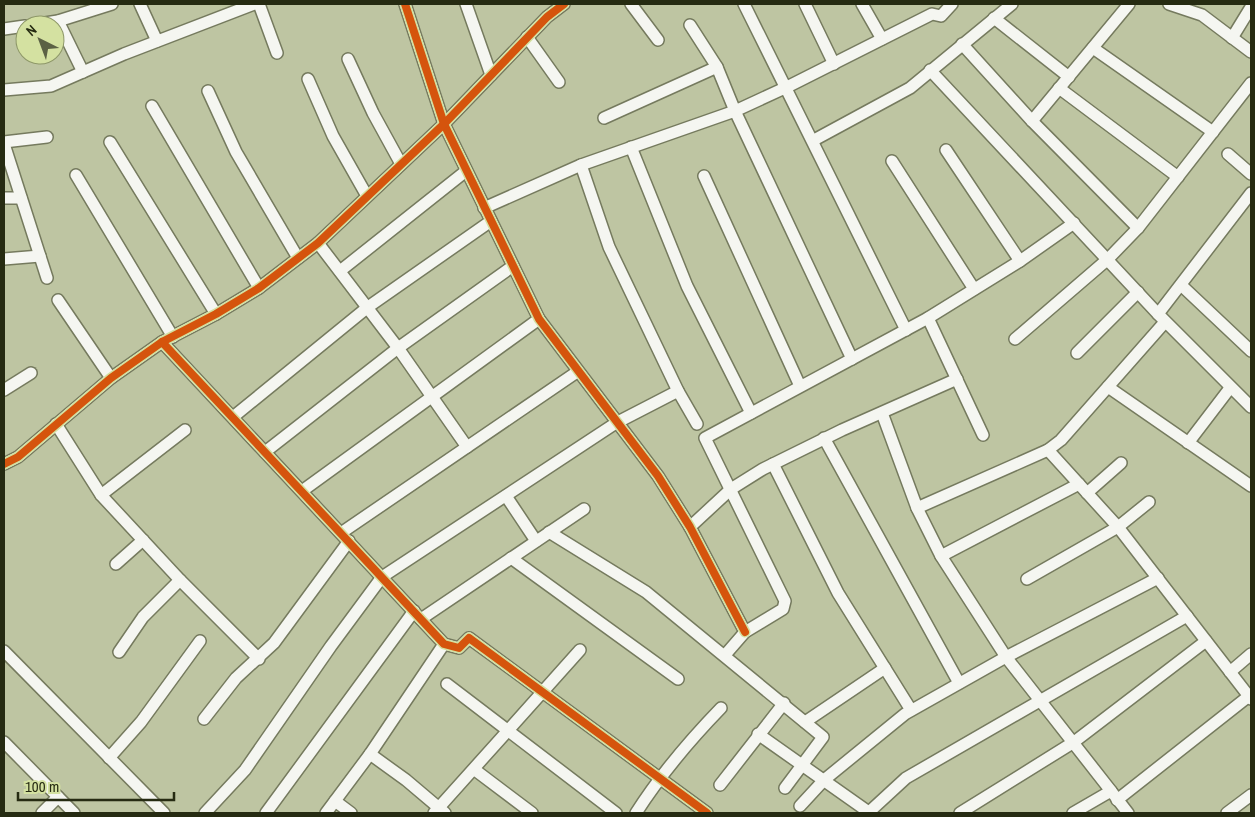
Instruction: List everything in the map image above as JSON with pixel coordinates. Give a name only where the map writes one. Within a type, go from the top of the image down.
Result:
[{"type":"street","points":[[65,19],[112,4]]},
{"type":"street","points":[[140,4],[157,41]]},
{"type":"street","points":[[4,90],[50,86],[157,41],[254,4]]},
{"type":"street","points":[[259,4],[277,53]]},
{"type":"street","points":[[405,4],[444,124],[539,319],[658,476],[690,527],[745,632]]},
{"type":"street","points":[[466,4],[491,76]]},
{"type":"street","points":[[4,464],[18,456],[111,378],[168,340],[259,288],[318,243],[444,124],[546,17],[564,4]]},
{"type":"street","points":[[631,4],[658,40]]},
{"type":"street","points":[[744,4],[814,140],[906,330]]},
{"type":"street","points":[[806,4],[834,64]]},
{"type":"street","points":[[862,4],[882,40]]},
{"type":"street","points":[[926,4],[932,14]]},
{"type":"street","points":[[484,208],[581,165],[735,111],[787,88],[932,14],[941,16],[952,4]]},
{"type":"street","points":[[814,140],[910,88],[1012,4]]},
{"type":"street","points":[[1032,121],[1129,4]]},
{"type":"street","points":[[1170,4],[1202,15],[1251,52]]},
{"type":"street","points":[[1232,38],[1251,7]]},
{"type":"street","points":[[994,18],[1069,76]]},
{"type":"street","points":[[690,25],[717,67],[735,111],[852,359]]},
{"type":"street","points":[[65,35],[83,72]]},
{"type":"street","points":[[527,37],[559,82]]},
{"type":"street","points":[[962,44],[1032,121],[1138,228]]},
{"type":"street","points":[[1093,48],[1213,132]]},
{"type":"street","points":[[348,59],[373,113],[401,164]]},
{"type":"street","points":[[604,118],[717,67]]},
{"type":"street","points":[[930,70],[1162,318],[1251,407]]},
{"type":"street","points":[[308,79],[333,136],[367,196]]},
{"type":"street","points":[[1015,338],[1108,259],[1138,228],[1251,83]]},
{"type":"street","points":[[1059,88],[1178,177]]},
{"type":"street","points":[[208,90],[236,152],[298,258]]},
{"type":"street","points":[[152,106],[259,288]]},
{"type":"street","points":[[47,137],[4,143],[47,278]]},
{"type":"street","points":[[110,142],[216,314]]},
{"type":"street","points":[[631,146],[688,286],[751,413]]},
{"type":"street","points":[[946,150],[1020,260]]},
{"type":"street","points":[[1228,154],[1251,174]]},
{"type":"street","points":[[892,160],[974,289]]},
{"type":"street","points":[[581,165],[609,248],[678,391],[697,424]]},
{"type":"street","points":[[340,271],[466,171]]},
{"type":"street","points":[[76,175],[168,340],[233,417],[444,644],[459,648],[469,638],[707,813]]},
{"type":"street","points":[[704,176],[800,386]]},
{"type":"street","points":[[917,508],[1048,450],[1061,440],[1108,388],[1162,318],[1181,285],[1251,193]]},
{"type":"street","points":[[4,198],[21,198]]},
{"type":"street","points":[[233,417],[368,308],[491,221]]},
{"type":"street","points":[[725,655],[745,632],[783,609],[785,601],[705,438],[928,318],[1020,260],[1074,223]]},
{"type":"street","points":[[318,243],[398,348],[467,446]]},
{"type":"street","points":[[4,259],[40,256]]},
{"type":"street","points":[[266,452],[398,348],[513,266]]},
{"type":"street","points":[[1181,285],[1251,350]]},
{"type":"street","points":[[1077,353],[1138,292]]},
{"type":"street","points":[[58,300],[111,378]]},
{"type":"street","points":[[928,318],[983,435]]},
{"type":"street","points":[[302,491],[539,319]]},
{"type":"street","points":[[204,719],[236,678],[259,659],[274,643],[345,537],[467,446],[578,372]]},
{"type":"street","points":[[4,390],[31,373]]},
{"type":"street","points":[[690,527],[731,489],[773,464],[824,438],[958,379]]},
{"type":"street","points":[[1108,388],[1251,486]]},
{"type":"street","points":[[1188,443],[1230,388]]},
{"type":"street","points":[[205,813],[245,770],[331,646],[382,577],[616,423],[678,391]]},
{"type":"street","points":[[882,412],[917,508],[941,556],[1006,657],[1128,813]]},
{"type":"street","points":[[56,424],[101,494],[180,580],[259,659]]},
{"type":"street","points":[[101,494],[185,430]]},
{"type":"street","points":[[824,438],[959,683]]},
{"type":"street","points":[[1048,450],[1118,527],[1250,698],[1114,795],[1073,813]]},
{"type":"street","points":[[941,556],[1083,488],[1121,462]]},
{"type":"street","points":[[773,464],[838,593],[911,710]]},
{"type":"street","points":[[506,496],[536,541]]},
{"type":"street","points":[[1027,579],[1118,527],[1149,502]]},
{"type":"street","points":[[266,813],[417,615],[511,558],[584,509]]},
{"type":"street","points":[[549,532],[646,592],[784,703],[823,737],[785,788]]},
{"type":"street","points":[[116,564],[143,540]]},
{"type":"street","points":[[511,558],[678,679]]},
{"type":"street","points":[[800,806],[824,780],[911,710],[1006,657],[1158,578]]},
{"type":"street","points":[[119,652],[143,617],[180,580]]},
{"type":"street","points":[[758,734],[869,813],[906,778],[1187,616]]},
{"type":"street","points":[[109,758],[142,722],[200,641]]},
{"type":"street","points":[[960,813],[1074,742],[1206,641]]},
{"type":"street","points":[[326,813],[370,754],[444,644]]},
{"type":"street","points":[[370,754],[406,780],[439,811],[580,650]]},
{"type":"street","points":[[4,651],[164,813]]},
{"type":"street","points":[[1230,672],[1251,654]]},
{"type":"street","points":[[805,722],[885,668]]},
{"type":"street","points":[[447,684],[616,813]]},
{"type":"street","points":[[720,785],[784,703]]},
{"type":"street","points":[[636,813],[658,777],[690,739],[721,708]]},
{"type":"street","points":[[4,742],[74,813]]},
{"type":"street","points":[[475,770],[532,813]]},
{"type":"street","points":[[1228,813],[1251,795]]},
{"type":"street","points":[[42,813],[58,797]]},
{"type":"street","points":[[335,801],[351,813]]},
{"type":"cycle path","points":[[405,4],[444,124],[539,319],[658,476],[690,527],[745,632]]},
{"type":"cycle path","points":[[4,464],[18,457],[111,378],[162,342],[216,314],[259,288],[318,243],[444,124],[547,17],[564,4]]},
{"type":"cycle path","points":[[162,342],[444,644],[459,648],[469,638],[707,813]]}]
